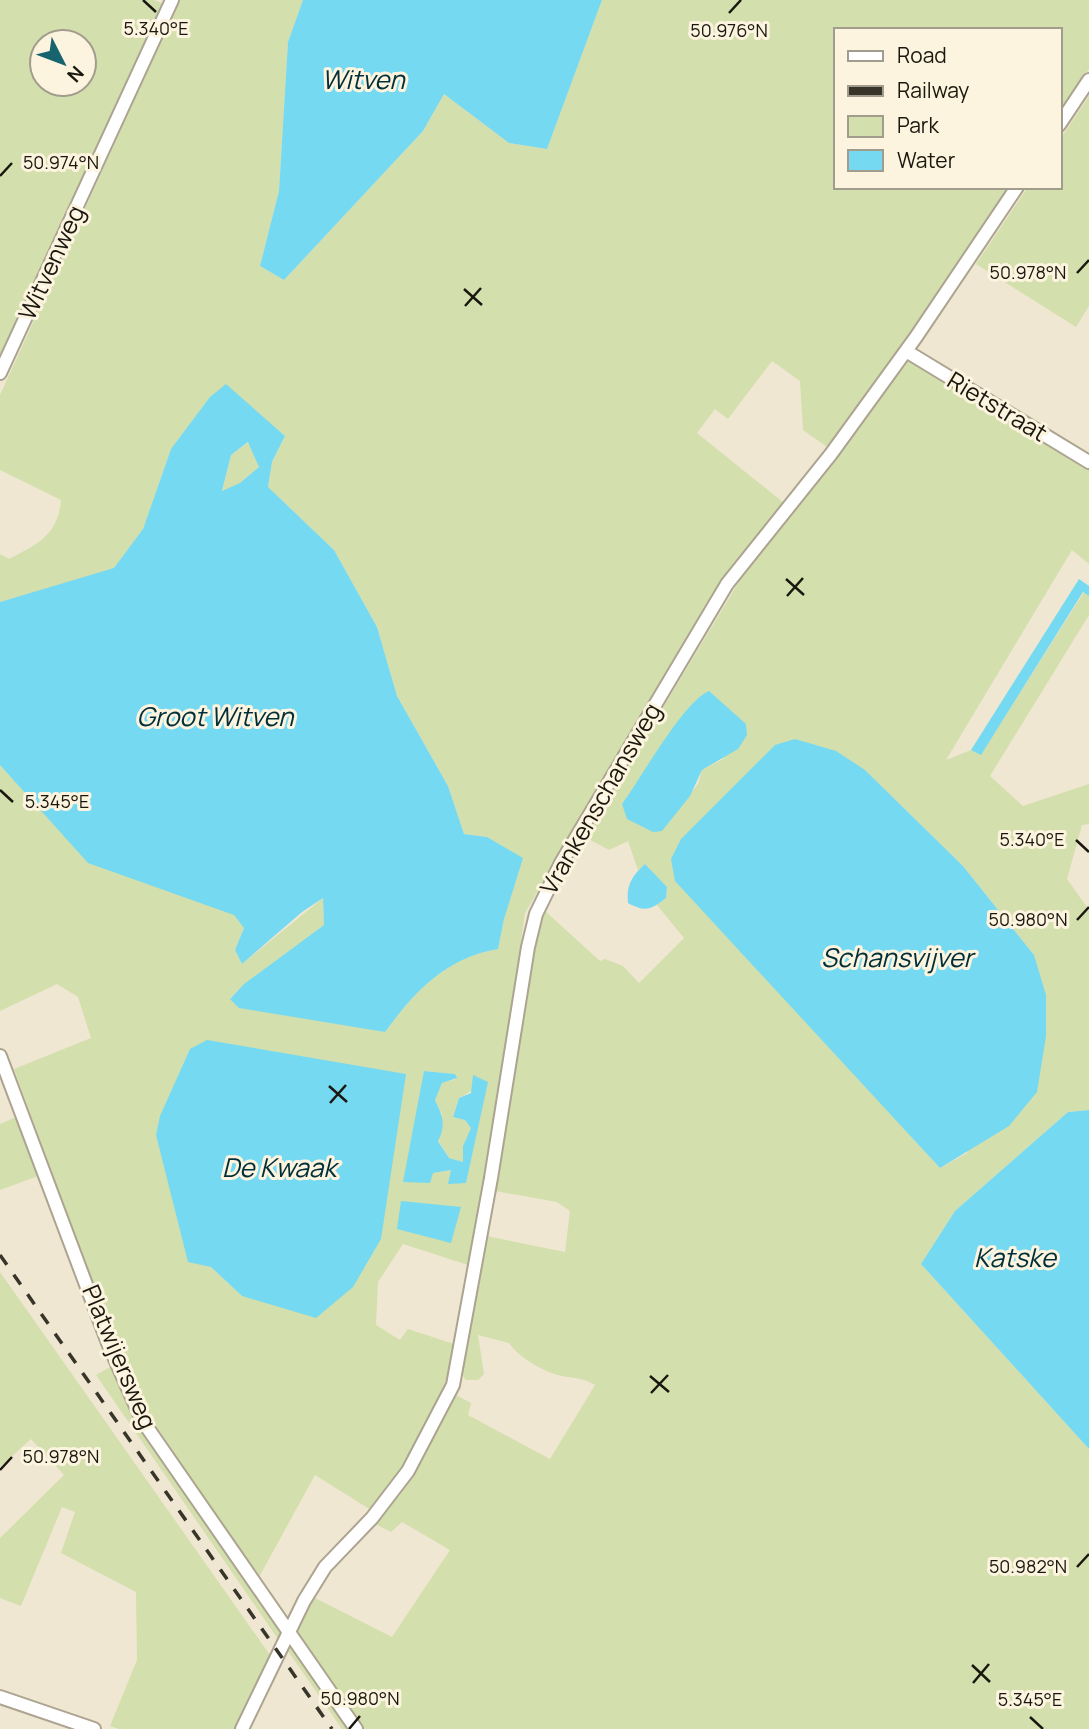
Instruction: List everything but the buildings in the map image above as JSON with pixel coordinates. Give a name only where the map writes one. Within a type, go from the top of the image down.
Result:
[{"type":"street","name":"Witvenweg","points":[[0,373],[172,0]]},
{"type":"street","points":[[1061,122],[1089,80]]},
{"type":"street","name":"Vrankenschansweg","points":[[242,1729],[288,1631],[325,1567],[372,1518],[408,1471],[453,1385],[491,1178],[528,947],[536,914],[561,863],[727,584],[831,454],[906,351],[1016,189]]},
{"type":"street","name":"Rietstraat","points":[[906,351],[1089,462]]},
{"type":"street","name":"Platwijersweg","points":[[0,1056],[108,1343],[138,1414],[356,1729]]},
{"type":"street","points":[[1,1701],[94,1729]]},
{"type":"green space","points":[[0,0],[154,0],[164,4],[0,357]]},
{"type":"green space","points":[[180,0],[303,0],[288,42],[279,191],[260,266],[284,280],[423,131],[444,94],[509,143],[547,149],[602,0],[1089,0],[1089,69],[1061,111],[1061,28],[834,28],[834,189],[1010,189],[903,347],[827,447],[803,430],[800,381],[772,361],[728,419],[715,409],[697,433],[784,503],[713,592],[525,913],[486,1184],[468,1265],[403,1244],[378,1282],[376,1325],[400,1340],[408,1329],[454,1344],[434,1412],[412,1452],[371,1510],[315,1475],[258,1579],[132,1390],[14,1069],[91,1038],[78,997],[57,984],[0,1011],[0,765],[50,818],[234,915],[244,928],[235,950],[242,964],[323,898],[324,925],[230,998],[385,1032],[420,990],[447,968],[479,953],[498,949],[504,919],[487,837],[464,834],[448,786],[397,696],[377,627],[334,550],[268,487],[272,462],[285,436],[226,385],[171,449],[143,529],[114,569],[0,602],[0,554],[9,559],[45,537],[56,522],[61,500],[0,470],[0,395]],"holes":[[[190,1049],[242,1296],[211,1267],[156,1135],[161,1116]],[[424,1071],[455,1074],[456,1079],[442,1083],[435,1100],[442,1114],[438,1140],[449,1158],[463,1162],[463,1146],[472,1128],[465,1120],[453,1116],[459,1098],[487,1082],[466,1183],[452,1170],[433,1173]]]},
{"type":"green space","points":[[1089,96],[1089,306],[1076,327],[976,264],[1027,189],[1061,189],[1061,138]]},
{"type":"green space","points":[[909,361],[1089,459],[1089,564],[1072,550],[946,760],[971,750],[981,754],[1084,592],[1089,596],[1089,615],[990,776],[1023,806],[1089,784],[1089,824],[1082,825],[1067,879],[1089,910],[1089,1110],[1068,1112],[955,1211],[921,1264],[1089,1449],[1089,1729],[363,1729],[298,1635],[297,1628],[315,1598],[392,1637],[450,1550],[402,1522],[391,1532],[375,1524],[412,1472],[454,1394],[471,1403],[468,1415],[550,1459],[595,1385],[543,1370],[520,1355],[509,1343],[478,1335],[484,1374],[478,1380],[466,1380],[462,1375],[486,1236],[565,1252],[570,1211],[557,1202],[495,1191],[513,1063],[538,923],[544,910],[600,961],[605,959],[623,966],[639,983],[684,938],[657,905],[666,898],[667,887],[645,864],[638,870],[628,841],[609,850],[585,837],[743,575]],"holes":[[[725,758],[702,770],[698,784],[680,806],[622,804],[650,766]],[[865,770],[963,866],[1034,955],[967,1153],[940,1168],[889,1112]]]},
{"type":"green space","points":[[249,442],[259,467],[240,483],[222,492],[231,455]]},
{"type":"green space","points":[[18,1116],[41,1175],[0,1190],[0,1124]]},
{"type":"green space","points":[[0,1272],[270,1655],[235,1729],[119,1729],[110,1726],[137,1660],[136,1592],[61,1553],[75,1512],[62,1507],[21,1606],[0,1598],[0,1538],[64,1475],[31,1439],[0,1467]]},
{"type":"green space","points":[[112,1366],[281,1628],[278,1639],[96,1375]]},
{"type":"green space","points":[[292,1646],[351,1729],[342,1729],[288,1651]]},
{"type":"water","name":"Witven","points":[[303,0],[602,0],[547,149],[509,143],[444,94],[423,131],[284,280],[260,266],[279,191],[288,42]]},
{"type":"water","name":"Groot Witven","points":[[226,384],[285,436],[272,462],[268,487],[334,550],[377,627],[397,696],[448,786],[464,834],[487,837],[523,858],[504,919],[498,949],[463,960],[433,978],[385,1032],[239,1008],[230,999],[244,984],[324,925],[323,898],[302,912],[242,964],[235,950],[244,928],[234,915],[88,863],[0,765],[0,602],[114,568],[143,529],[171,449],[210,397]],"holes":[[[248,442],[259,467],[240,483],[222,491],[231,455]]]},
{"type":"water","points":[[1079,579],[1089,586],[1089,596],[1083,592],[981,755],[971,750]]},
{"type":"water","points":[[709,691],[746,724],[747,735],[738,749],[702,770],[690,796],[662,831],[653,832],[627,819],[622,804],[675,724]]},
{"type":"water","name":"Schansvijver","points":[[795,739],[836,751],[865,770],[963,866],[1034,955],[1046,995],[1046,1036],[1037,1092],[1009,1126],[940,1168],[675,881],[671,859],[681,839],[775,745]]},
{"type":"water","points":[[645,864],[667,887],[666,898],[653,907],[644,909],[628,903],[628,891],[631,881]]},
{"type":"water","name":"De Kwaak","points":[[207,1040],[406,1074],[381,1239],[353,1287],[316,1318],[242,1296],[211,1267],[188,1262],[156,1135],[160,1116],[190,1049]]},
{"type":"water","points":[[424,1071],[455,1074],[457,1078],[442,1083],[435,1100],[442,1120],[438,1141],[449,1158],[463,1162],[463,1146],[471,1128],[465,1120],[453,1117],[459,1098],[471,1093],[473,1075],[488,1082],[466,1183],[448,1184],[451,1170],[433,1173],[430,1183],[403,1182]]},
{"type":"water","name":"Katske","points":[[1089,1110],[1089,1449],[921,1264],[955,1211],[1068,1112]]},
{"type":"water","points":[[401,1201],[461,1207],[451,1243],[397,1229]]},
{"type":"railway","points":[[0,1255],[332,1729]]}]
